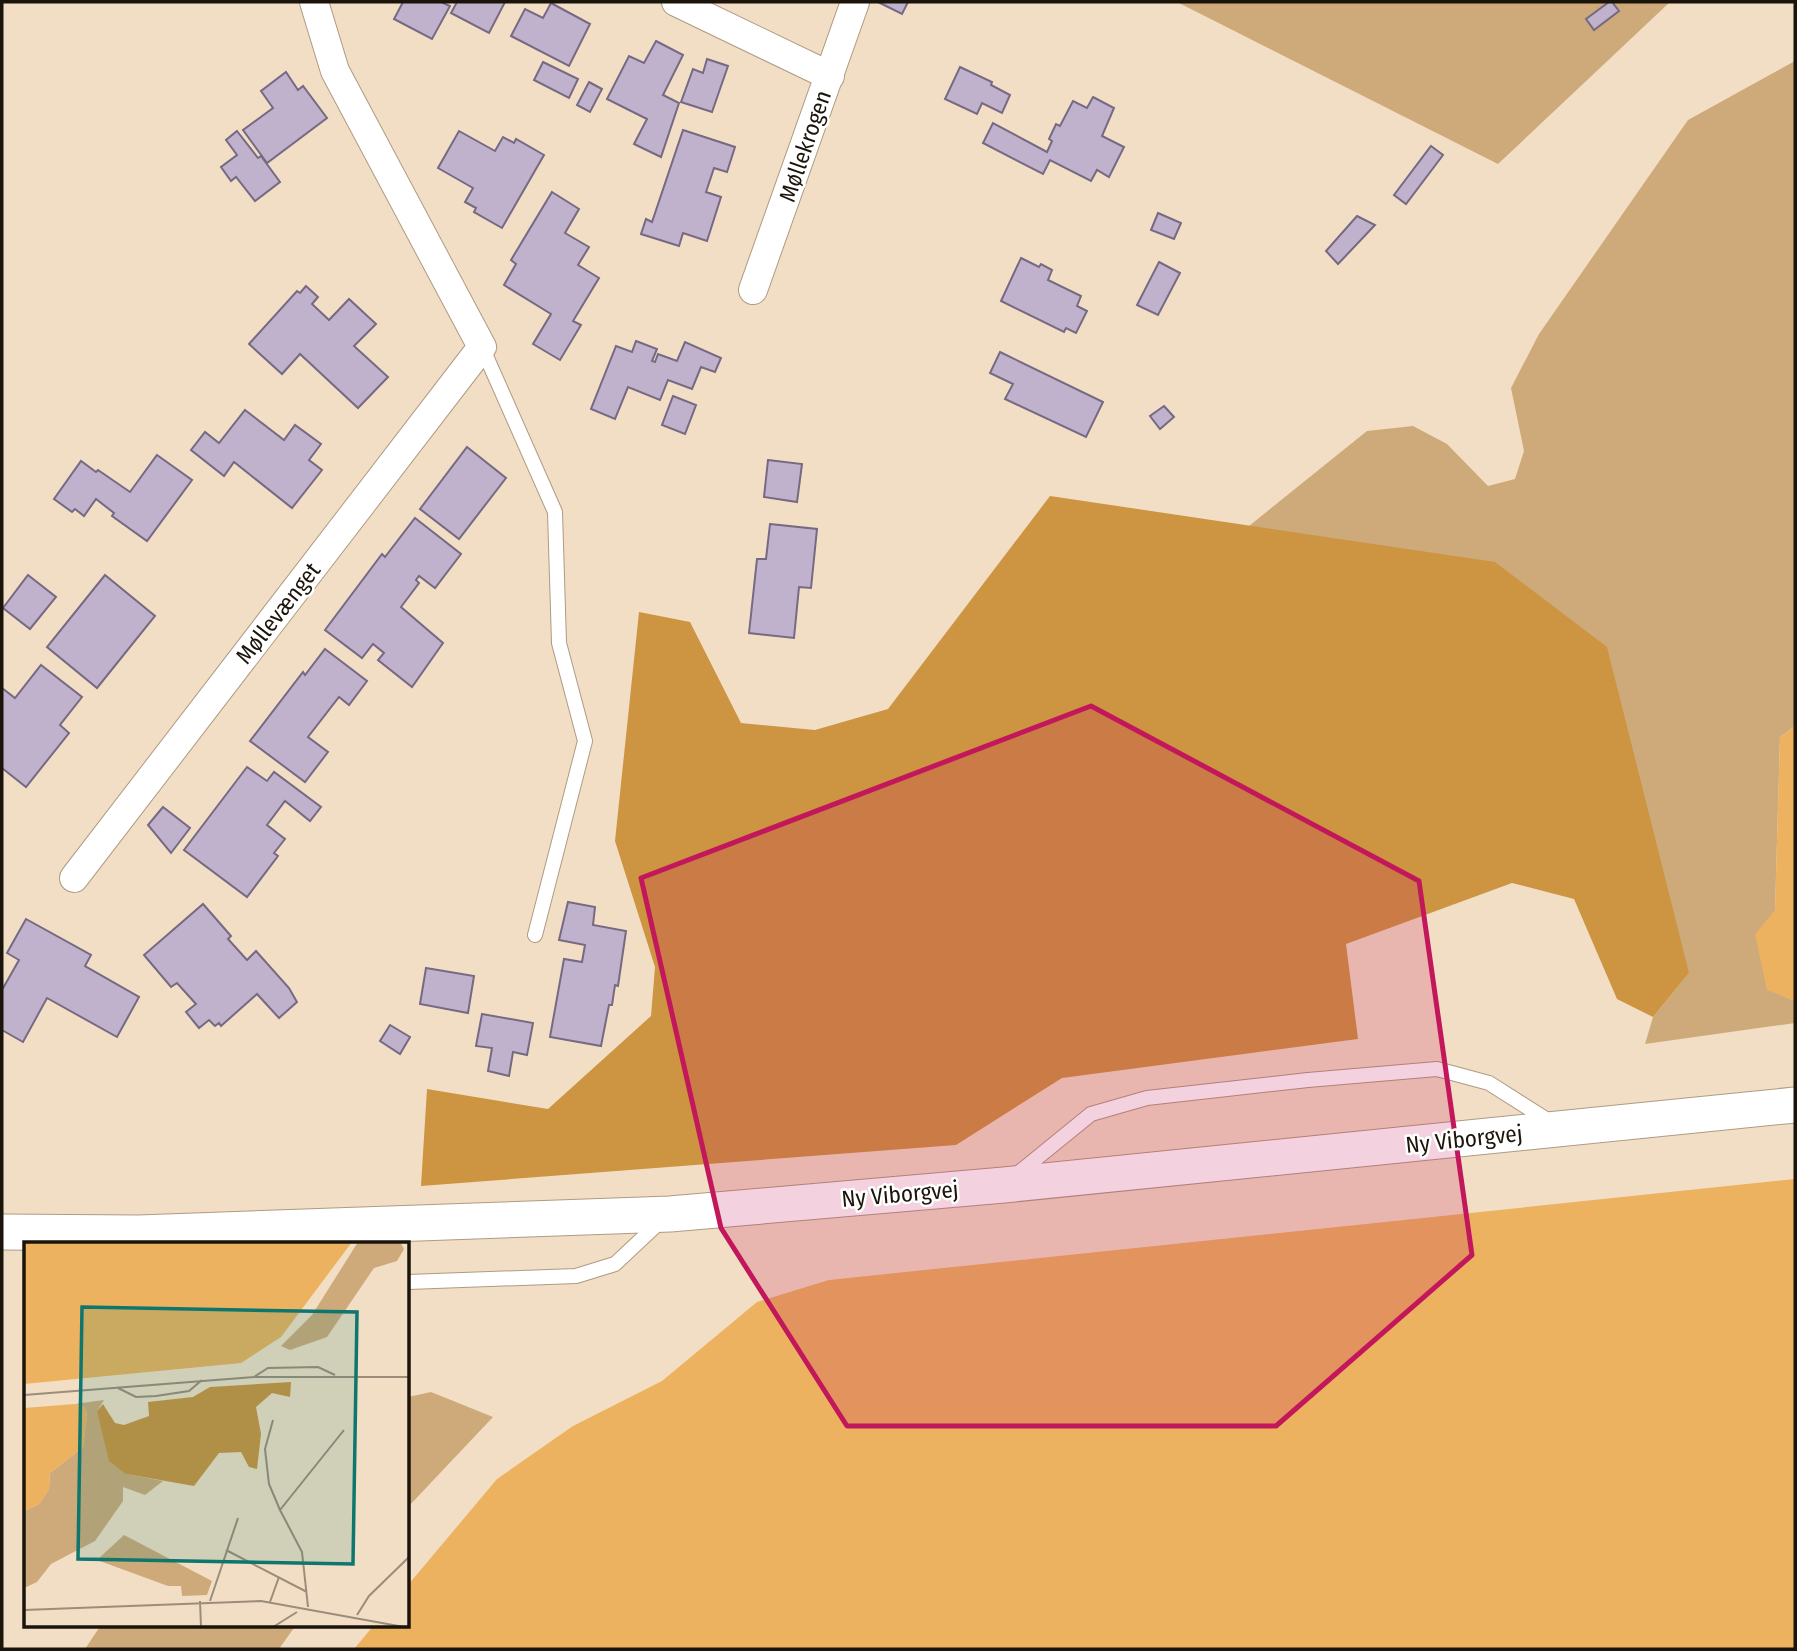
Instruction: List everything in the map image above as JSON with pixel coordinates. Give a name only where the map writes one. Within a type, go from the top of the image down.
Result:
[{"type":"street","points":[[314,2],[334,71],[482,347]]},
{"type":"street","points":[[676,2],[830,76]]},
{"type":"street","name":"Møllekrogen","points":[[753,290],[855,2]]},
{"type":"street","name":"Møllevænget","points":[[74,878],[482,347]]},
{"type":"street","name":"Ny Viborgvej","points":[[2,1231],[146,1238],[670,1214],[1004,1185],[1795,1105]]},
{"type":"lane","points":[[482,347],[555,512],[559,643],[585,741],[535,935]]},
{"type":"lane","points":[[1004,1185],[1091,1114],[1147,1097],[1308,1080],[1437,1069],[1489,1083],[1562,1129]]},
{"type":"lane","points":[[410,1282],[576,1276],[615,1264],[670,1214]]},
{"type":"highlighted area","points":[[1091,706],[1419,881],[1472,1255],[1276,1426],[847,1426],[721,1228],[641,878]]},
{"type":"shaded area","points":[[1177,2],[1670,2],[1498,164]]},
{"type":"shaded area","points":[[1795,61],[1795,726],[1780,737],[1775,910],[1767,989],[1795,1001],[1795,1023],[1645,1044],[1653,1017],[1689,973],[1249,526],[1367,431],[1413,426],[1447,444],[1488,486],[1515,479],[1524,451],[1511,388],[1539,334],[1688,120]]},
{"type":"shaded area","points":[[1050,496],[1495,562],[1607,647],[1689,973],[1653,1017],[1617,999],[1574,899],[1512,883],[1346,944],[1358,1039],[1062,1078],[956,1145],[421,1186],[427,1089],[548,1109],[651,1016],[655,967],[615,841],[639,612],[690,622],[741,723],[815,730],[888,709]]},
{"type":"shaded area","points":[[1795,726],[1795,1001],[1767,990],[1755,934],[1775,910],[1780,737]]},
{"type":"shaded area","points":[[1795,1179],[1795,1649],[354,1649],[373,1626],[410,1626],[410,1583],[497,1479],[573,1426],[662,1381],[757,1302],[829,1280]]},
{"type":"shaded area","points":[[431,1392],[493,1417],[410,1505],[410,1397]]},
{"type":"shaded area","points":[[100,1626],[295,1626],[279,1649],[85,1649]]},
{"type":"building","points":[[403,2],[441,2],[450,6],[432,39],[394,19]]},
{"type":"building","points":[[457,2],[505,2],[489,33],[451,13]]},
{"type":"building","points":[[878,2],[908,2],[902,14]]},
{"type":"building","points":[[1609,2],[1619,11],[1594,30],[1586,19]]},
{"type":"building","points":[[551,3],[590,24],[569,66],[511,36],[525,9],[543,18]]},
{"type":"building","points":[[656,41],[683,55],[663,95],[679,103],[661,157],[634,144],[647,119],[607,99],[629,56],[644,63]]},
{"type":"building","points":[[707,59],[728,66],[712,112],[681,102],[693,69],[703,73]]},
{"type":"building","points":[[543,62],[578,79],[569,98],[534,80]]},
{"type":"building","points":[[960,67],[992,82],[991,85],[1010,95],[1002,113],[982,103],[977,114],[945,99]]},
{"type":"building","points":[[286,72],[298,90],[303,86],[327,118],[267,163],[243,130],[273,108],[261,91]]},
{"type":"building","points":[[589,82],[602,89],[590,112],[577,105]]},
{"type":"building","points":[[1093,97],[1114,108],[1102,136],[1124,147],[1109,177],[1097,170],[1091,181],[1050,160],[1043,174],[983,143],[993,123],[1047,152],[1056,124],[1060,126],[1073,101],[1087,108]]},
{"type":"building","points":[[683,130],[735,147],[727,172],[714,168],[706,192],[721,197],[707,241],[683,233],[679,246],[641,234],[646,219],[652,222]]},
{"type":"building","points":[[237,131],[258,158],[261,156],[280,182],[255,201],[236,177],[231,181],[221,167],[237,155],[226,140]]},
{"type":"building","points":[[459,131],[495,151],[503,137],[514,143],[516,139],[544,155],[502,228],[474,212],[476,208],[465,202],[473,188],[438,168]]},
{"type":"building","points":[[1431,146],[1443,155],[1406,204],[1394,195]]},
{"type":"building","points":[[552,192],[579,209],[565,233],[589,247],[578,265],[599,278],[573,321],[581,325],[560,360],[533,344],[551,314],[504,285],[516,264],[511,260]]},
{"type":"building","points":[[1158,213],[1181,223],[1174,239],[1151,230]]},
{"type":"building","points":[[1357,216],[1375,225],[1338,264],[1326,251]]},
{"type":"building","points":[[1021,258],[1052,270],[1048,280],[1081,296],[1077,306],[1087,311],[1076,333],[1066,328],[1064,332],[1001,301]]},
{"type":"building","points":[[1159,262],[1180,273],[1158,315],[1137,305]]},
{"type":"building","points":[[306,286],[318,297],[312,304],[329,320],[349,299],[376,324],[354,346],[388,377],[358,408],[300,354],[282,374],[249,344],[297,291],[300,293]]},
{"type":"building","points":[[636,341],[657,349],[652,361],[655,362],[658,354],[677,361],[685,342],[721,358],[715,372],[701,367],[692,389],[668,380],[660,400],[628,387],[615,419],[591,409],[616,346],[632,352]]},
{"type":"building","points":[[1000,352],[1103,402],[1086,437],[1005,399],[1013,384],[990,373]]},
{"type":"building","points":[[673,396],[696,405],[685,434],[662,425]]},
{"type":"building","points":[[1164,406],[1174,417],[1160,429],[1150,416]]},
{"type":"building","points":[[245,410],[284,440],[295,425],[321,444],[309,460],[322,470],[292,508],[234,462],[224,476],[191,450],[205,432],[219,443]]},
{"type":"building","points":[[467,447],[506,478],[459,539],[420,509]]},
{"type":"building","points":[[157,455],[192,480],[147,541],[112,516],[114,513],[96,499],[84,516],[75,509],[72,512],[54,499],[81,461],[130,492]]},
{"type":"building","points":[[768,460],[802,464],[797,502],[764,497]]},
{"type":"building","points":[[415,518],[461,554],[435,588],[419,576],[416,580],[419,583],[401,607],[443,643],[412,687],[378,660],[384,653],[373,644],[362,658],[325,630],[382,554],[385,557]]},
{"type":"building","points":[[770,524],[817,529],[811,588],[799,587],[794,638],[749,633],[757,559],[766,559]]},
{"type":"building","points":[[28,575],[56,597],[30,629],[3,608]]},
{"type":"building","points":[[105,575],[155,616],[97,688],[47,647]]},
{"type":"building","points":[[325,649],[367,681],[349,705],[339,697],[308,737],[328,752],[305,782],[250,741],[303,672],[305,675]]},
{"type":"building","points":[[41,665],[82,697],[60,725],[69,733],[26,787],[2,768],[2,688],[15,698]]},
{"type":"building","points":[[247,767],[267,781],[274,772],[321,807],[310,821],[285,801],[267,825],[285,839],[274,853],[278,856],[247,897],[184,850]]},
{"type":"building","points":[[163,807],[190,828],[171,853],[148,825]]},
{"type":"building","points":[[568,902],[595,907],[593,925],[626,931],[618,986],[615,985],[612,1005],[609,1005],[601,1046],[550,1037],[564,959],[582,962],[585,945],[559,940]]},
{"type":"building","points":[[203,904],[231,936],[228,939],[247,960],[256,951],[289,988],[297,1002],[279,1018],[257,994],[221,1026],[219,1023],[215,1026],[209,1020],[199,1028],[186,1012],[196,1004],[177,983],[171,987],[144,955]]},
{"type":"building","points":[[26,919],[91,955],[85,966],[139,997],[117,1037],[47,998],[23,1042],[2,1030],[2,990],[19,960],[7,953]]},
{"type":"building","points":[[426,968],[474,976],[468,1013],[420,1004]]},
{"type":"building","points":[[482,1014],[533,1023],[527,1055],[513,1052],[509,1076],[488,1071],[492,1048],[476,1046]]},
{"type":"building","points":[[390,1025],[410,1037],[400,1054],[380,1041]]}]
